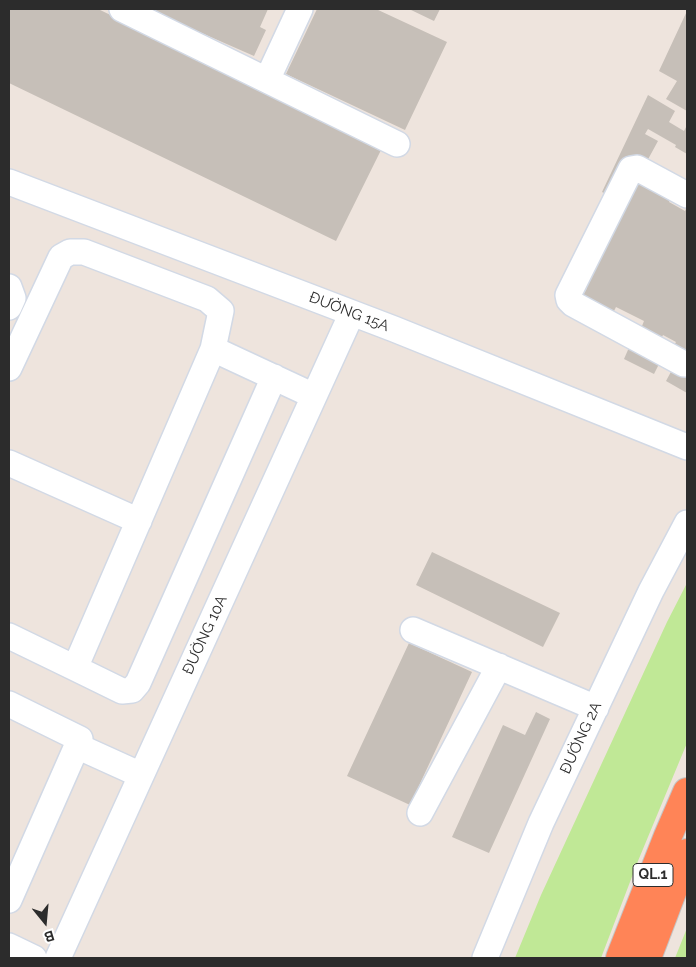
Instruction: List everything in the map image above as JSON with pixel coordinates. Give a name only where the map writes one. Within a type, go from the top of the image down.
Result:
[{"type":"highway","name":"QL.1","points":[[620,958],[687,792]]},
{"type":"highway","name":"QL.1","points":[[647,958],[687,853]]},
{"type":"street","points":[[122,9],[397,144]]},
{"type":"street","points":[[267,80],[300,9]]},
{"type":"street","points":[[687,195],[637,168],[631,169],[568,295],[569,300],[573,304],[687,364]]},
{"type":"street","name":"ĐƯỜNG 15A","points":[[9,182],[352,313],[687,447]]},
{"type":"street","points":[[9,368],[61,258],[70,252],[84,252],[207,299],[221,310],[213,349],[75,668]]},
{"type":"street","points":[[9,287],[13,298],[9,307]]},
{"type":"street","name":"ĐƯỜNG 10A","points":[[58,958],[352,313]]},
{"type":"street","points":[[213,349],[314,396]]},
{"type":"street","points":[[9,636],[122,691],[132,690],[138,683],[274,377]]},
{"type":"street","points":[[9,463],[139,521]]},
{"type":"street","name":"ĐƯỜNG 2A","points":[[485,958],[541,823],[655,583],[687,523]]},
{"type":"street","points":[[413,630],[596,708]]},
{"type":"street","points":[[420,813],[499,666]]},
{"type":"street","points":[[9,704],[80,739],[9,900]]},
{"type":"street","points":[[77,746],[141,775]]},
{"type":"street","points":[[9,946],[34,958]]},
{"type":"green space","points":[[687,583],[687,743],[638,861],[601,958],[515,958],[541,895],[667,622]]},
{"type":"green space","points":[[687,928],[687,958],[675,958]]},
{"type":"building","points":[[9,9],[98,9],[383,146],[336,241],[9,83]]},
{"type":"building","points":[[147,9],[268,9],[260,27],[266,30],[254,56]]},
{"type":"building","points":[[317,9],[376,9],[447,42],[405,130],[286,74]]},
{"type":"building","points":[[409,9],[440,9],[434,21]]},
{"type":"building","points":[[687,11],[687,111],[666,99],[677,81],[659,71]]},
{"type":"building","points":[[648,95],[675,111],[669,122],[684,131],[687,125],[687,154],[675,147],[676,145],[648,129],[645,134],[658,141],[646,163],[610,196],[602,192]]},
{"type":"building","points":[[638,180],[671,197],[669,202],[685,211],[687,207],[687,355],[673,347],[676,342],[663,335],[660,341],[640,331],[644,321],[616,307],[612,315],[581,299],[587,288],[580,285]]},
{"type":"building","points":[[631,343],[662,358],[654,374],[624,359]]},
{"type":"building","points":[[673,368],[687,376],[687,393],[666,381]]},
{"type":"building","points":[[432,552],[560,613],[543,647],[416,585]]},
{"type":"building","points":[[409,643],[472,672],[410,805],[347,776]]},
{"type":"building","points":[[536,712],[550,719],[489,853],[452,837],[503,725],[525,735]]}]
